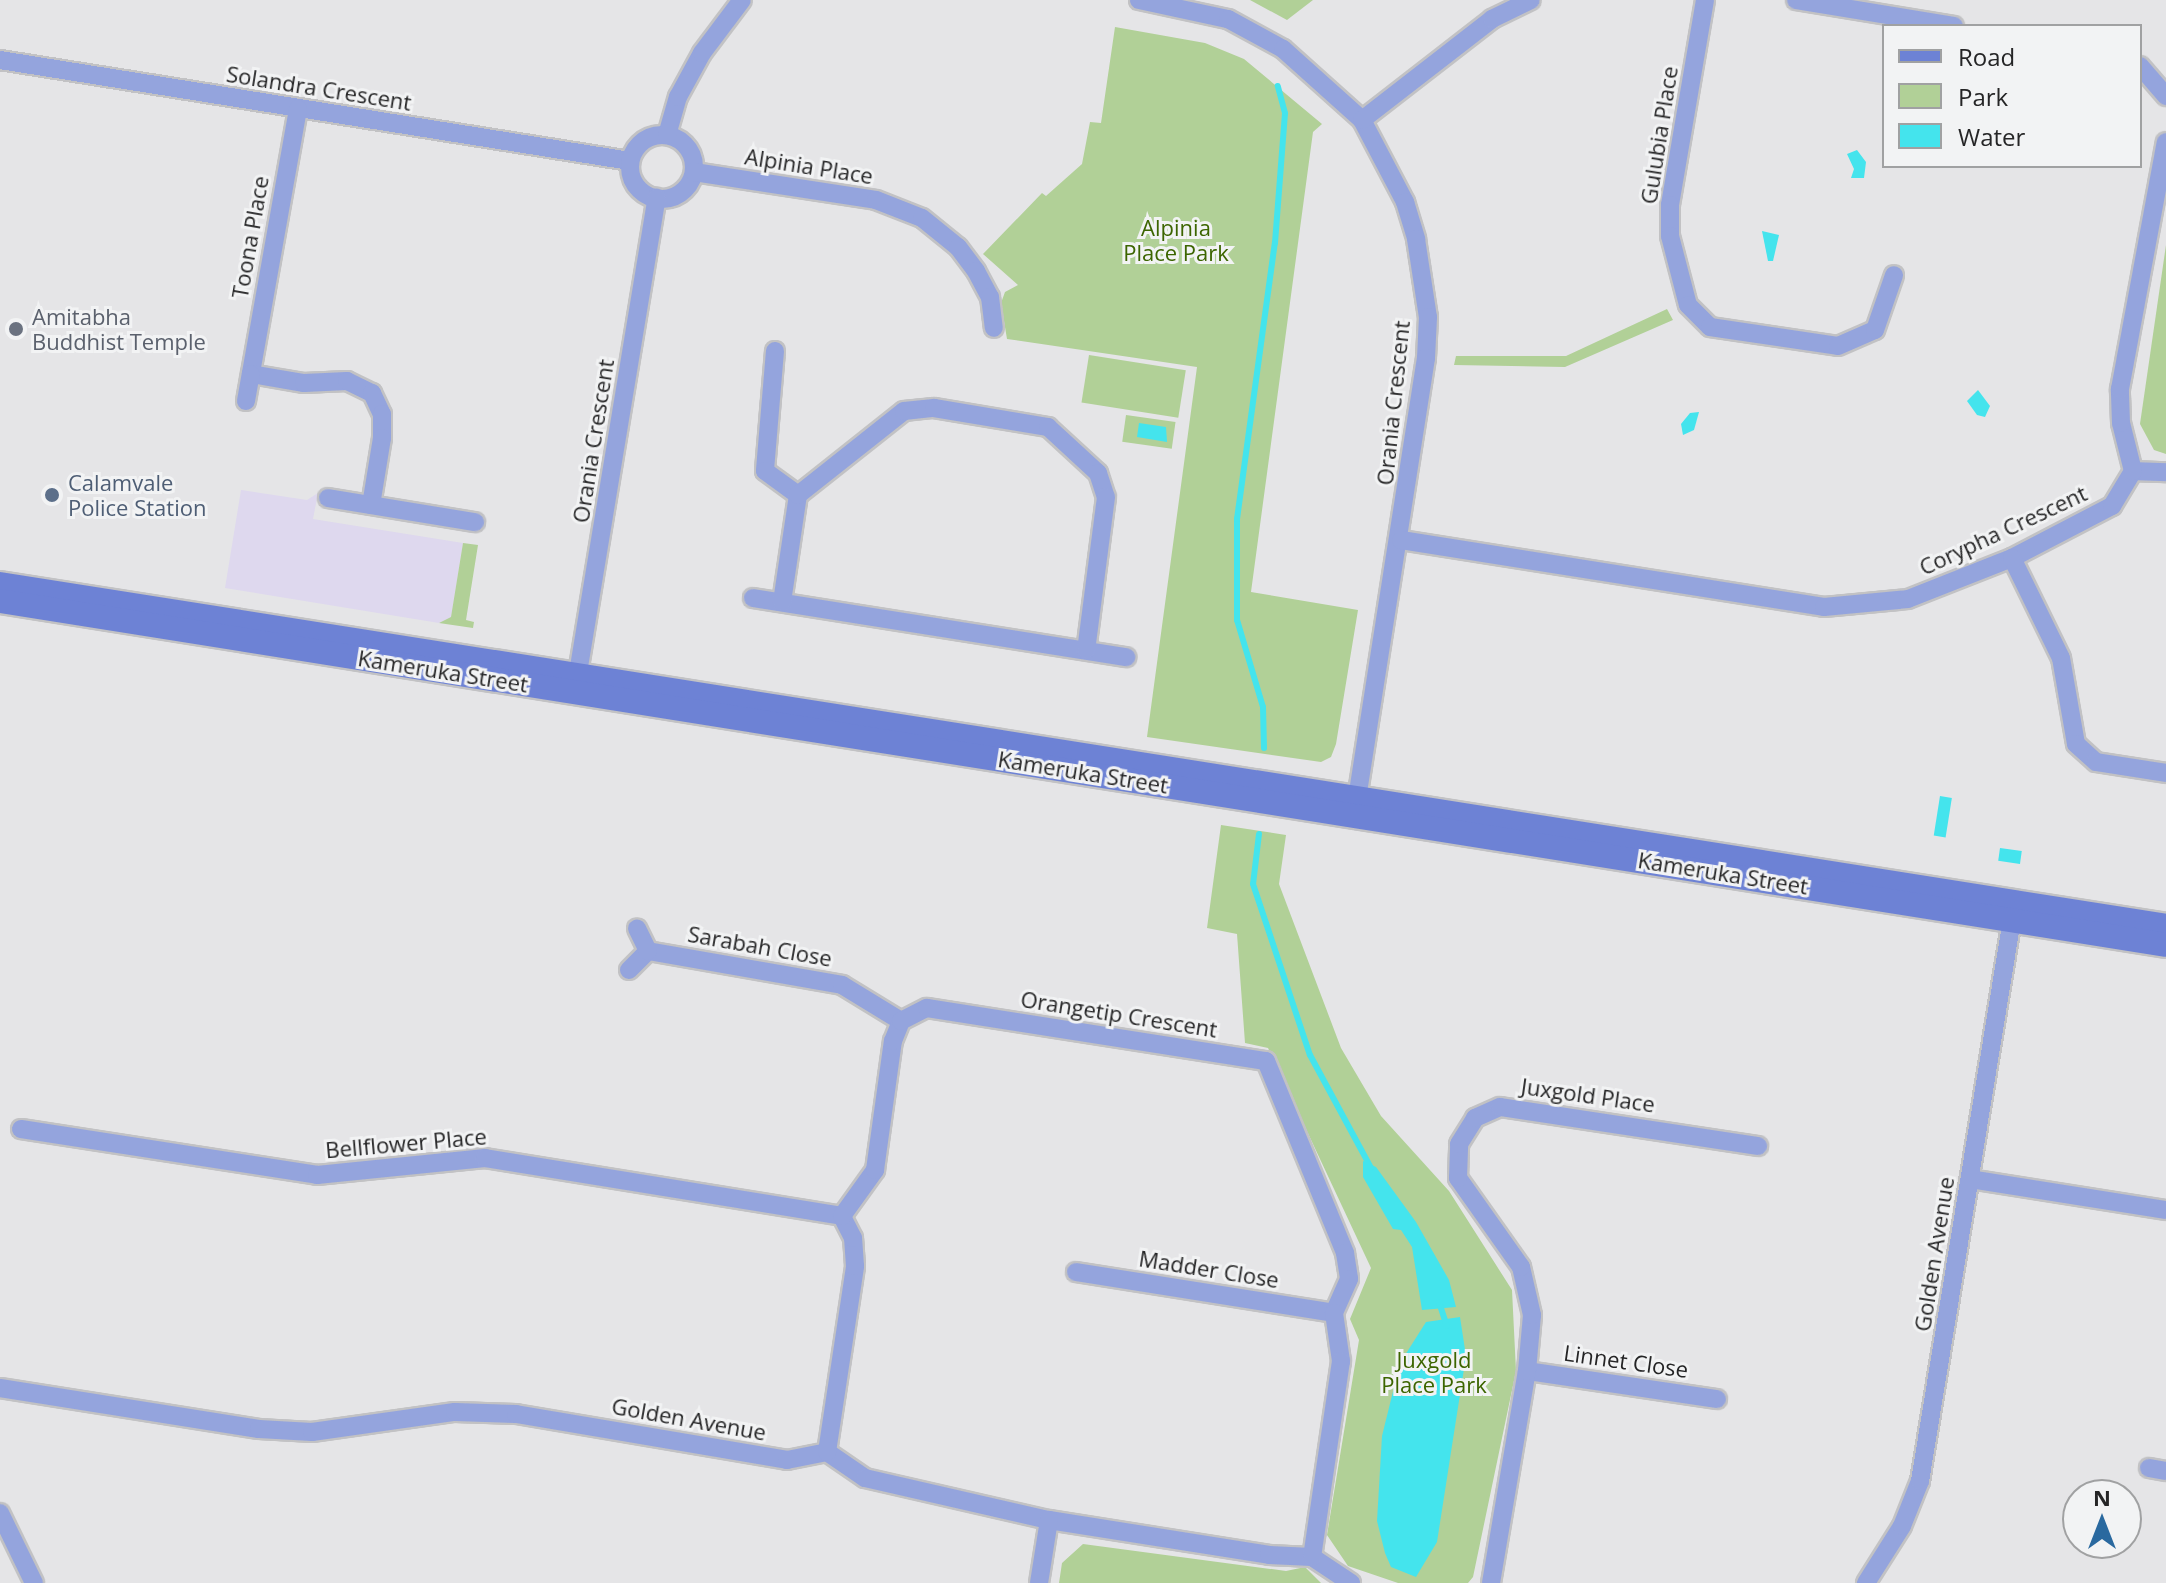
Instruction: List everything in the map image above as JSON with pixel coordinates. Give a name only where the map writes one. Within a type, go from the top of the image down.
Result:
[{"type":"street","points":[[667,135],[678,97],[702,53],[742,0]]},
{"type":"street","name":"Orania Crescent","points":[[1139,0],[1194,9],[1254,32],[1283,49],[1362,120],[1405,202],[1428,317],[1401,540],[1355,807]]},
{"type":"street","points":[[1362,120],[1492,19],[1531,0]]},
{"type":"street","name":"Gulubia Place","points":[[1705,0],[1670,205],[1670,236],[1688,305],[1710,327],[1838,346],[1875,330],[1894,275]]},
{"type":"street","points":[[1796,0],[1942,24]]},
{"type":"street","name":"Solandra Crescent","points":[[0,60],[630,161]]},
{"type":"street","points":[[2142,68],[2166,96]]},
{"type":"street","name":"Toona Place","points":[[246,401],[298,109]]},
{"type":"street","points":[[667,135],[691,152],[694,172],[685,189],[657,198],[639,189],[630,161],[647,138],[667,135]]},
{"type":"street","points":[[2166,142],[2120,389],[2121,423],[2133,471],[2166,472]]},
{"type":"street","name":"Alpinia Place","points":[[694,172],[876,200],[922,218],[958,247],[976,271],[990,297],[994,328]]},
{"type":"street","name":"Orania Crescent","points":[[576,683],[657,198]]},
{"type":"street","points":[[775,351],[765,471],[798,495]]},
{"type":"street","points":[[251,374],[304,383],[347,381],[372,393],[382,414],[382,438],[371,505]]},
{"type":"street","points":[[782,602],[798,495],[904,411],[934,408],[1048,427],[1098,473],[1106,497],[1086,650]]},
{"type":"street","name":"Corypha Crescent","points":[[1401,540],[1824,607],[1908,599],[2012,558],[2112,506],[2133,471]]},
{"type":"street","points":[[328,498],[475,522]]},
{"type":"street","points":[[2012,558],[2061,658],[2076,744],[2096,762],[2166,773]]},
{"type":"street","name":"Kameruka Street","points":[[0,584],[576,683],[1355,807],[2166,945]]},
{"type":"street","points":[[753,598],[1126,657]]},
{"type":"street","name":"Kameruka Street","points":[[0,601],[576,683]]},
{"type":"street","name":"Kameruka Street","points":[[1355,807],[2166,926]]},
{"type":"street","name":"Golden Avenue","points":[[1866,1583],[1902,1526],[1920,1481],[2012,919]]},
{"type":"street","points":[[629,970],[648,951],[637,928]]},
{"type":"street","name":"Sarabah Close","points":[[648,951],[842,985],[901,1021]]},
{"type":"street","name":"Orangetip Crescent","points":[[901,1021],[927,1008],[1266,1061],[1345,1253],[1349,1279],[1334,1313],[1341,1361],[1312,1557]]},
{"type":"street","points":[[901,1021],[893,1041],[875,1170],[842,1216],[853,1238],[855,1266],[827,1452],[865,1478],[1049,1520],[1269,1555],[1312,1557],[1351,1583]]},
{"type":"street","name":"Juxgold Place","points":[[1491,1583],[1527,1371],[1532,1315],[1521,1267],[1458,1178],[1459,1144],[1475,1118],[1500,1107],[1525,1107],[1758,1146]]},
{"type":"street","name":"Bellflower Place","points":[[21,1129],[317,1175],[485,1158],[842,1216]]},
{"type":"street","points":[[1970,1179],[2166,1210]]},
{"type":"street","name":"Madder Close","points":[[1076,1272],[1334,1313]]},
{"type":"street","name":"Linnet Close","points":[[1527,1371],[1717,1399]]},
{"type":"street","points":[[0,1409],[2,1389]]},
{"type":"street","name":"Golden Avenue","points":[[2,1389],[259,1429],[312,1432],[455,1412],[516,1414],[787,1460],[827,1452]]},
{"type":"street","points":[[0,1513],[34,1583]]},
{"type":"street","points":[[1039,1583],[1049,1520]]},
{"type":"shaded area","points":[[241,490],[307,500],[318,493],[313,519],[463,543],[451,618],[439,623],[225,588]]},
{"type":"green space","points":[[1250,0],[1313,0],[1287,20]]},
{"type":"green space","name":"Alpinia Place Park","points":[[1115,27],[1205,43],[1244,59],[1322,124],[1313,132],[1251,592],[1358,610],[1336,744],[1331,757],[1321,762],[1147,737],[1197,367],[1007,339],[1001,303],[1005,292],[1018,285],[983,254],[1042,193],[1046,196],[1082,164],[1090,122],[1101,123]]},
{"type":"green space","points":[[2166,245],[2166,454],[2154,450],[2140,424]]},
{"type":"green space","points":[[1667,309],[1673,320],[1565,367],[1454,365],[1456,356],[1566,356]]},
{"type":"green space","points":[[1089,355],[1186,370],[1178,418],[1081,402]]},
{"type":"green space","points":[[1126,415],[1176,422],[1172,449],[1122,442]]},
{"type":"green space","points":[[463,543],[478,545],[466,620],[474,622],[473,628],[439,623],[451,617]]},
{"type":"green space","name":"Juxgold Place Park","points":[[1221,825],[1286,835],[1279,884],[1341,1048],[1381,1116],[1449,1191],[1512,1290],[1516,1371],[1473,1577],[1468,1583],[1398,1583],[1348,1566],[1327,1535],[1359,1340],[1350,1319],[1371,1268],[1268,1048],[1245,1043],[1237,934],[1207,928]]},
{"type":"green space","points":[[1083,1544],[1286,1571],[1305,1567],[1321,1583],[1059,1583],[1062,1563]]},
{"type":"water","points":[[1857,150],[1866,162],[1864,178],[1851,178],[1854,169],[1847,154]]},
{"type":"water","points":[[1762,231],[1779,235],[1773,261],[1768,261]]},
{"type":"water","points":[[1978,390],[1990,406],[1985,417],[1977,415],[1967,401]]},
{"type":"water","points":[[1699,412],[1694,430],[1683,435],[1681,424],[1690,413]]},
{"type":"water","points":[[1139,423],[1166,427],[1167,442],[1137,437]]},
{"type":"water","points":[[1940,796],[1952,798],[1946,837],[1934,836]]},
{"type":"water","points":[[2000,848],[2022,851],[2020,864],[1998,861]]},
{"type":"water","points":[[1363,1161],[1376,1167],[1416,1222],[1449,1280],[1456,1307],[1422,1310],[1412,1247],[1401,1230],[1393,1229],[1363,1177]]},
{"type":"water","points":[[1460,1317],[1466,1356],[1437,1542],[1416,1577],[1391,1567],[1377,1521],[1382,1436],[1400,1363],[1426,1322]]},
{"type":"waterway","points":[[1264,748],[1263,707],[1237,620],[1237,519],[1275,243],[1285,113],[1278,86]]},
{"type":"waterway","points":[[1259,834],[1253,884],[1310,1055],[1371,1168]]},
{"type":"waterway","points":[[1439,1302],[1447,1326]]},
{"type":"place","name":"Amitabha Buddhist Temple","points":[[16,329]]},
{"type":"place","name":"Calamvale Police Station","points":[[52,495]]}]
